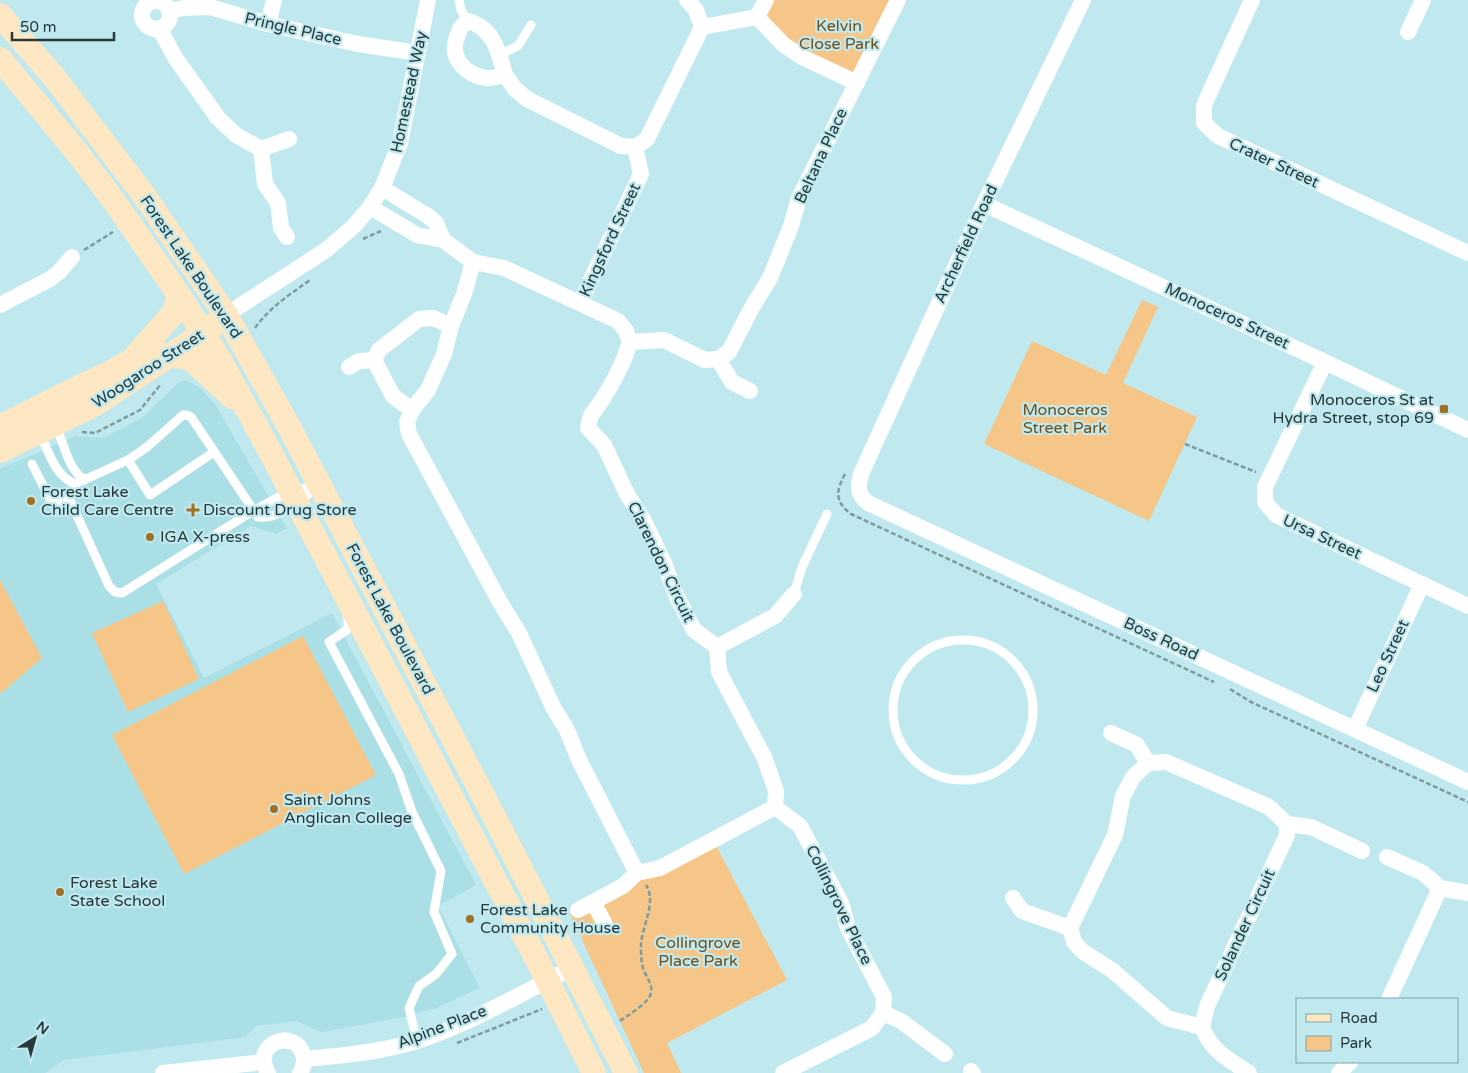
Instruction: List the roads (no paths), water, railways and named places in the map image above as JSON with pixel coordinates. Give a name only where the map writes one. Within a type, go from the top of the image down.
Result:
[{"type":"main road","name":"Forest Lake Boulevard","points":[[0,15],[54,77],[143,194],[226,315],[288,425],[487,803],[626,1073]]},
{"type":"main road","name":"Forest Lake Boulevard","points":[[0,59],[76,150],[114,201],[201,328],[251,415],[594,1073]]},
{"type":"main road","points":[[128,364],[174,312],[179,295]]},
{"type":"main road","name":"Woogaroo Street","points":[[0,451],[128,364],[226,315]]},
{"type":"main road","name":"Woogaroo Street","points":[[0,427],[43,420],[118,391],[168,356],[201,328]]},
{"type":"main road","points":[[168,356],[193,361],[217,381],[251,415]]},
{"type":"street","points":[[268,24],[274,0]]},
{"type":"street","name":"Homestead Way","points":[[226,315],[326,250],[354,226],[370,207],[382,188],[400,143],[428,0]]},
{"type":"street","points":[[505,75],[487,78],[469,72],[459,63],[454,48],[461,26],[468,21],[479,24],[494,40],[505,75],[515,89],[527,99],[621,146],[635,147],[647,139],[702,27],[696,10],[687,0]]},
{"type":"street","points":[[757,17],[766,0]]},
{"type":"street","name":"Archerfield Road","points":[[858,491],[861,474],[984,204],[1083,0]]},
{"type":"street","name":"Crater Street","points":[[1252,0],[1204,105],[1204,123],[1218,136],[1468,253]]},
{"type":"street","points":[[1408,32],[1423,0]]},
{"type":"street","points":[[158,1],[167,6],[170,11],[167,24],[159,28],[146,24],[139,3],[158,1]]},
{"type":"street","name":"Beltana Place","points":[[718,359],[729,352],[751,309],[770,278],[791,226],[799,198],[857,83],[894,1]]},
{"type":"street","name":"Pringle Place","points":[[170,11],[184,8],[210,7],[268,24],[358,44],[418,53]]},
{"type":"street","points":[[702,27],[757,17]]},
{"type":"street","points":[[757,17],[784,45],[802,57],[857,83]]},
{"type":"street","points":[[159,28],[176,59],[218,118],[236,135],[261,149],[289,139]]},
{"type":"street","name":"Kingsford Street","points":[[580,303],[641,174],[635,147]]},
{"type":"street","points":[[261,149],[265,184],[278,203],[281,228],[287,237]]},
{"type":"street","points":[[382,188],[428,216],[436,223],[443,240]]},
{"type":"street","name":"Monoceros Street","points":[[984,204],[1468,430]]},
{"type":"street","points":[[370,207],[417,235],[443,240],[473,262],[504,268],[618,321],[630,342],[664,340],[705,360],[718,359],[732,382],[750,391]]},
{"type":"street","points":[[0,305],[50,279],[72,257]]},
{"type":"street","points":[[473,262],[464,294],[451,326],[444,354],[428,390],[412,410],[407,422],[410,434],[501,604],[519,633],[553,707],[567,730],[579,760],[637,873]]},
{"type":"street","points":[[374,360],[379,350],[419,319],[433,318],[451,326]]},
{"type":"street","name":"Clarendon Circuit","points":[[630,342],[626,356],[602,402],[590,414],[588,428],[604,445],[627,494],[644,521],[664,563],[676,595],[694,630],[718,647]]},
{"type":"street","points":[[349,367],[359,361],[374,360]]},
{"type":"street","points":[[374,360],[393,396],[412,410]]},
{"type":"street","name":"Ursa Street","points":[[1325,362],[1265,487],[1265,502],[1276,515],[1468,606]]},
{"type":"street","name":"Boss Road","points":[[858,491],[861,498],[868,503],[1468,782]]},
{"type":"street","name":"Leo Street","points":[[1354,729],[1422,584]]},
{"type":"street","points":[[578,910],[623,886],[637,873],[660,868],[775,807],[776,791],[765,759],[720,672],[718,647],[775,616],[794,594]]},
{"type":"street","points":[[1111,733],[1137,744],[1148,763]]},
{"type":"street","points":[[1249,1073],[1216,1050],[1207,1040],[1202,1027],[1167,1018],[1113,971],[1082,951],[1074,942],[1070,928],[1116,835],[1123,796],[1133,777],[1148,763],[1166,762],[1268,807],[1287,824],[1310,827],[1362,851]]},
{"type":"street","name":"Collingrove Place","points":[[775,807],[800,826],[841,904],[848,928],[884,997],[883,1014]]},
{"type":"street","name":"Solander Circuit","points":[[1202,1027],[1207,1006],[1287,835],[1287,824]]},
{"type":"street","points":[[1387,857],[1423,874],[1440,888],[1468,893]]},
{"type":"street","points":[[1389,998],[1440,888]]},
{"type":"street","points":[[1014,898],[1022,911],[1070,928]]},
{"type":"street","points":[[593,902],[605,924]]},
{"type":"street","name":"Alpine Place","points":[[302,1066],[417,1040],[473,1018],[572,968]]},
{"type":"street","points":[[784,1073],[872,1028],[883,1014],[901,1021],[945,1054]]},
{"type":"street","points":[[163,1073],[266,1068],[264,1055],[270,1046],[282,1040],[293,1042],[298,1047],[302,1066]]},
{"type":"street","points":[[1339,1073],[1349,1063]]},
{"type":"lane","points":[[459,0],[468,21]]},
{"type":"lane","points":[[499,55],[518,46],[531,25]]},
{"type":"lane","points":[[43,420],[60,474],[67,481],[75,484],[128,460],[147,447],[183,415],[187,415],[191,418],[258,517],[269,518],[294,497],[319,485]]},
{"type":"lane","points":[[43,420],[76,475],[85,480]]},
{"type":"lane","points":[[128,460],[150,495],[214,452]]},
{"type":"lane","points":[[32,464],[52,505],[69,498],[75,484]]},
{"type":"lane","points":[[69,498],[109,586],[115,592],[122,593],[253,511],[294,497],[319,485]]},
{"type":"lane","points":[[794,594],[802,566],[827,514]]},
{"type":"lane","points":[[348,602],[348,630],[329,642],[399,774],[412,812],[441,871],[434,912],[452,954],[436,974],[419,986],[408,1008],[417,1040]]},
{"type":"lane","points":[[970,640],[993,646],[1013,660],[1026,678],[1033,700],[1033,722],[1025,744],[1012,762],[993,774],[971,781],[948,780],[927,772],[909,756],[897,736],[892,712],[895,688],[906,667],[924,651],[946,641],[970,640]]},
{"type":"place","name":"Monoceros St at Hydra Street, stop 69","points":[[1444,409]]},
{"type":"place","name":"Forest Lake Child Care Centre","points":[[31,501]]},
{"type":"place","name":"Discount Drug Store","points":[[193,510]]},
{"type":"place","name":"IGA X-press","points":[[150,537]]},
{"type":"place","name":"Saint Johns Anglican College","points":[[274,809]]},
{"type":"place","name":"Forest Lake State School","points":[[60,892]]},
{"type":"place","name":"Forest Lake Community House","points":[[470,919]]},
{"type":"park label","name":"Kelvin Close Park","points":[[839,35]]},
{"type":"park label","name":"Monoceros Street Park","points":[[1065,419]]},
{"type":"park label","name":"Collingrove Place Park","points":[[698,952]]}]
